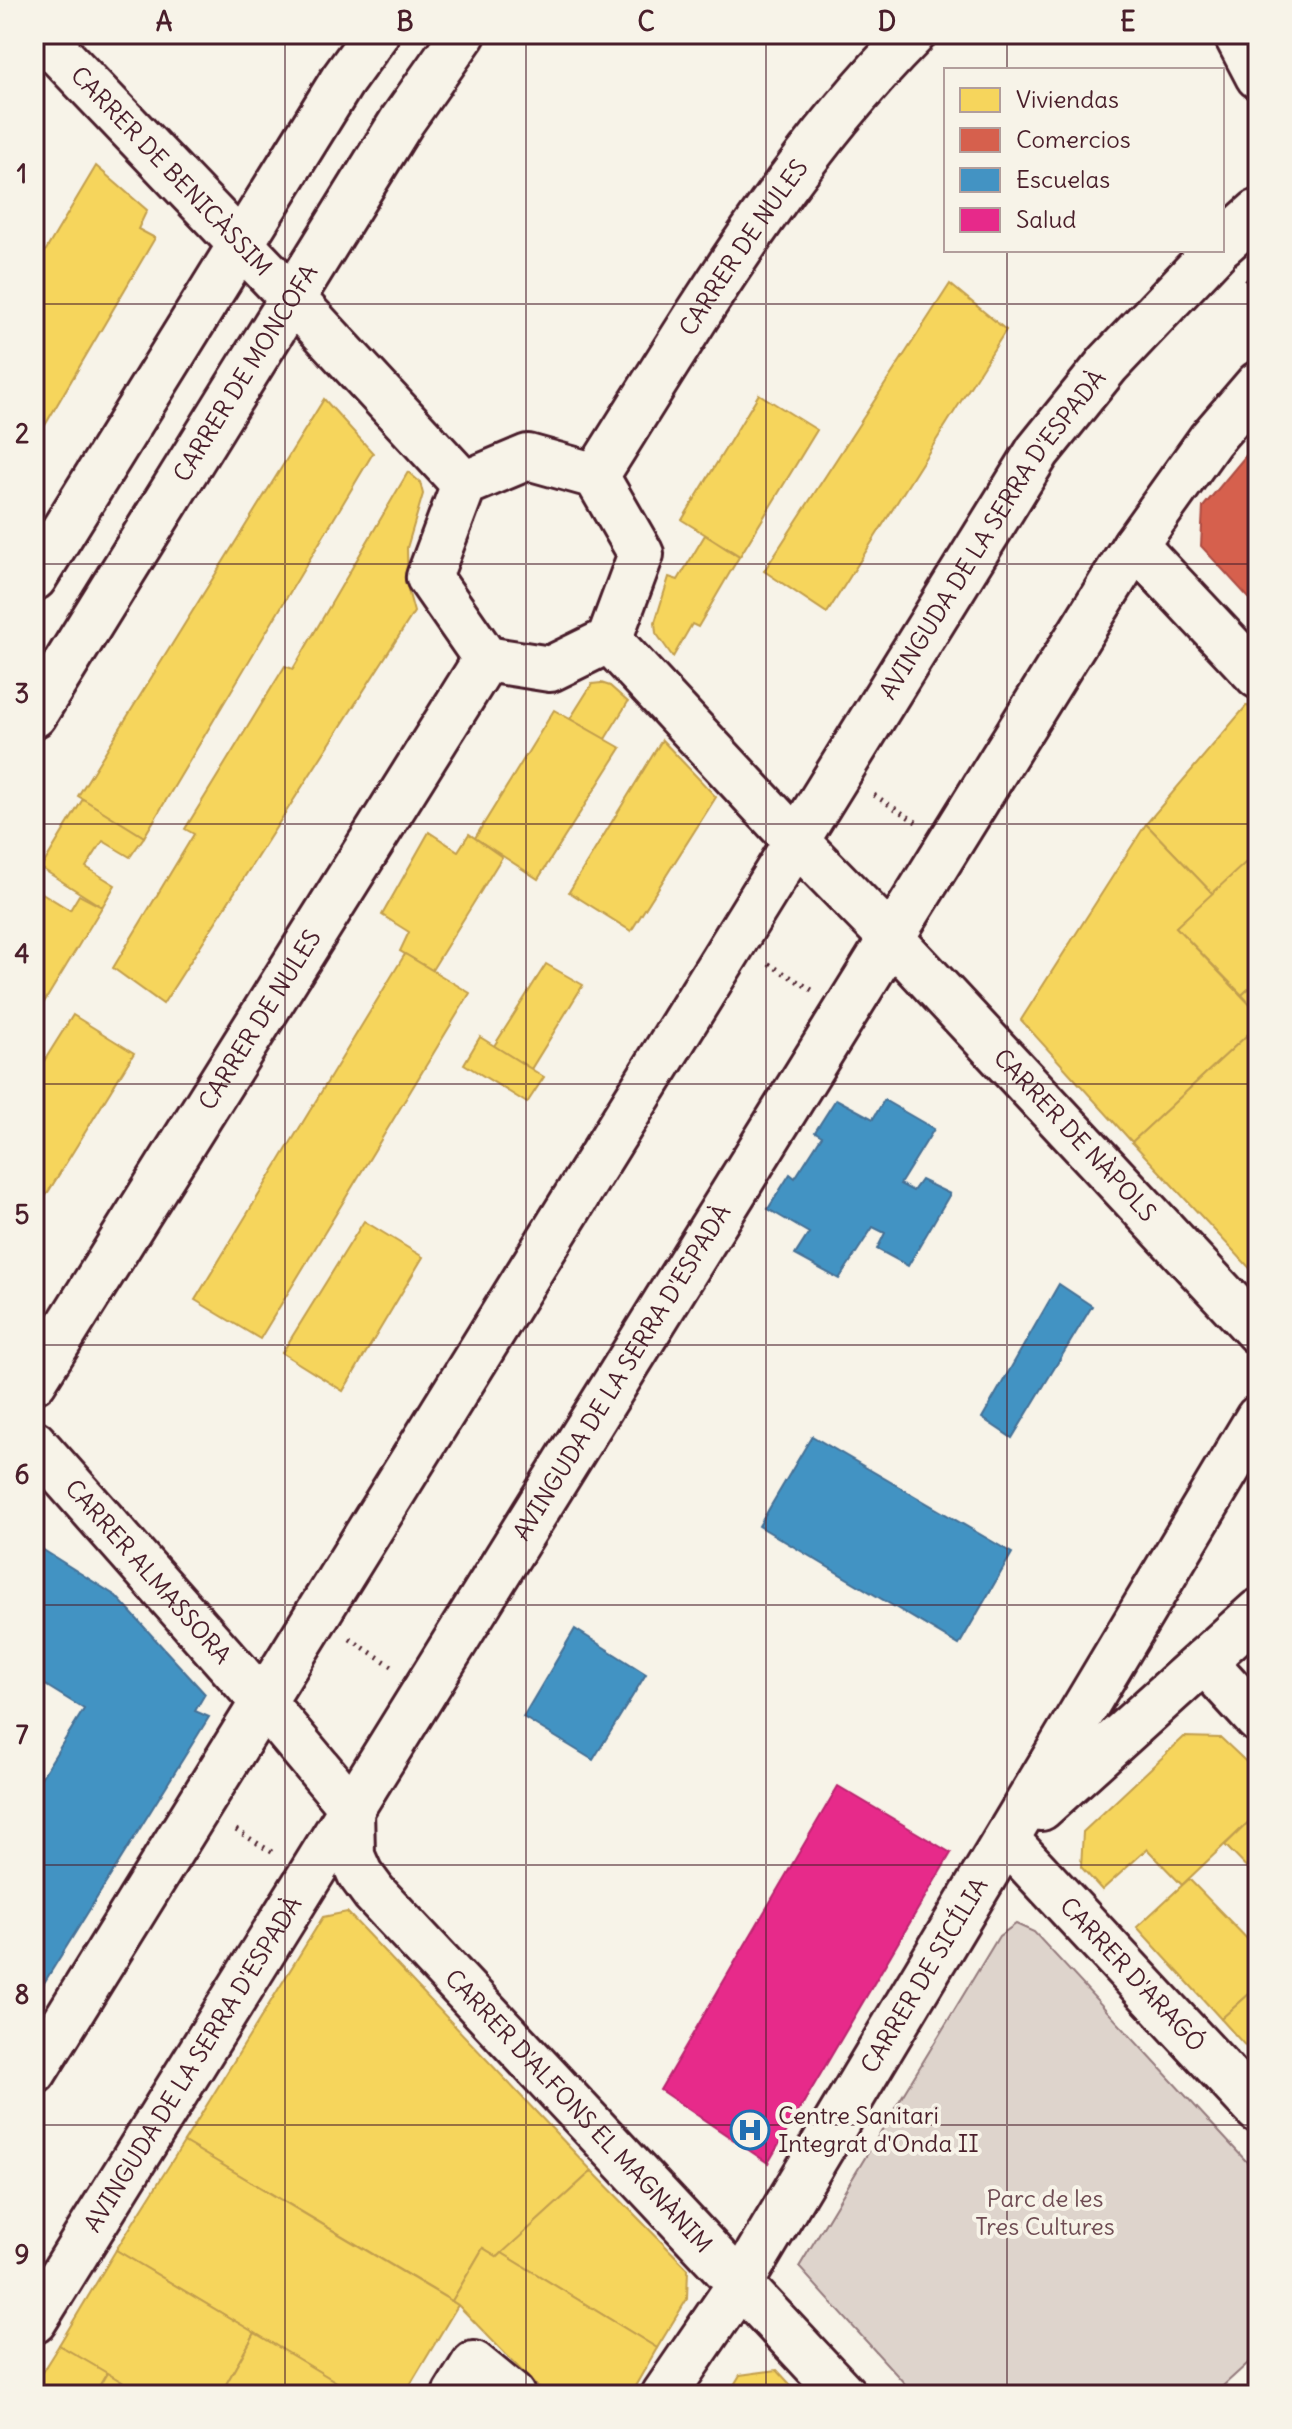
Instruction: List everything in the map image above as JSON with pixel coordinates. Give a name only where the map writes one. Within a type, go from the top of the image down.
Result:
[{"type":"street","name":"CARRER DE BENICÀSSIM","points":[[40,34],[464,484]]},
{"type":"street","points":[[34,578],[342,81],[376,34]]},
{"type":"street","name":"CARRER DE MONCOFA","points":[[34,715],[402,121],[463,34]]},
{"type":"street","name":"CARRER DE NULES","points":[[596,476],[755,226],[873,74],[913,34]]},
{"type":"street","points":[[1236,34],[1258,76]]},
{"type":"street","points":[[1224,242],[1258,212]]},
{"type":"street","name":"AVINGUDA DE LA SERRA D'ESPADÀ","points":[[34,2072],[1038,451],[1108,364],[1214,252]]},
{"type":"street","name":"AVINGUDA DE LA SERRA D'ESPADÀ","points":[[34,2321],[1135,545],[1210,440],[1258,384]]},
{"type":"street","points":[[528,457],[596,476],[641,554],[609,640],[550,669],[486,659],[429,577],[464,484],[528,457]]},
{"type":"street","points":[[1135,545],[1258,676]]},
{"type":"street","points":[[609,640],[891,938]]},
{"type":"street","name":"CARRER DE NULES","points":[[34,1381],[486,659]]},
{"type":"street","name":"CARRER DE NÀPOLS","points":[[891,938],[1258,1332]]},
{"type":"street","name":"CARRER DE SICÍLIA","points":[[664,2395],[740,2284],[1258,1418]]},
{"type":"street","name":"CARRER ALMASSORA","points":[[34,1443],[263,1702]]},
{"type":"street","name":"CARRER DE SICÍLIA","points":[[1007,1840],[1258,1612]]},
{"type":"street","points":[[1204,1661],[1258,1720]]},
{"type":"street","points":[[263,1702],[351,1807]]},
{"type":"street","name":"CARRER D'ALFONS EL MAGNÀNIM","points":[[351,1807],[352,1856],[374,1893],[844,2395]]},
{"type":"street","name":"CARRER D'ARAGÓ","points":[[1007,1840],[1258,2110]]},
{"type":"street","points":[[455,2395],[474,2364],[512,2395]]},
{"type":"path","points":[[838,772],[949,844]]},
{"type":"path","points":[[734,942],[846,1011]]},
{"type":"path","points":[[315,1617],[426,1687]]},
{"type":"path","points":[[198,1806],[309,1875]]},
{"type":"green space","name":"Parc de les Tres Cultures","points":[[1016,1924],[1034,1932],[1258,2174],[1258,2354],[1213,2395],[915,2395],[799,2267],[999,1936]]},
{"type":"building: Viviendas","points":[[96,166],[147,210],[138,229],[155,238],[34,444],[34,270]]},
{"type":"building: Viviendas","points":[[950,284],[1006,330],[827,613],[764,571]]},
{"type":"building: Viviendas","points":[[759,394],[817,430],[740,556],[682,520]]},
{"type":"building: Viviendas","points":[[324,399],[373,453],[144,837],[78,796]]},
{"type":"building: Viviendas","points":[[408,472],[420,482],[423,494],[407,548],[408,590],[414,612],[163,1004],[113,968],[194,834],[185,829],[285,666],[293,669]]},
{"type":"building: Viviendas","points":[[705,535],[739,557],[698,627],[692,624],[673,657],[656,633],[655,622],[669,577],[678,580]]},
{"type":"building: Viviendas","points":[[592,684],[610,686],[628,702],[605,739],[570,719]]},
{"type":"building: Viviendas","points":[[1247,705],[1258,718],[1258,852],[1213,894],[1146,824]]},
{"type":"building: Viviendas","points":[[554,710],[621,748],[538,879],[475,838]]},
{"type":"building: Viviendas","points":[[662,740],[716,797],[631,931],[569,892]]},
{"type":"building: Viviendas","points":[[83,799],[144,837],[130,857],[103,841],[86,867],[115,885],[102,907],[41,868]]},
{"type":"building: Viviendas","points":[[1146,824],[1213,894],[1176,927],[1258,1013],[1258,1025],[1132,1142],[1021,1020]]},
{"type":"building: Viviendas","points":[[429,832],[458,851],[469,834],[502,857],[432,970],[400,951],[409,932],[382,915]]},
{"type":"building: Viviendas","points":[[1258,851],[1258,980],[1242,995],[1176,927]]},
{"type":"building: Viviendas","points":[[34,888],[70,910],[79,895],[102,907],[34,1019]]},
{"type":"building: Viviendas","points":[[405,954],[470,993],[260,1339],[195,1300]]},
{"type":"building: Viviendas","points":[[546,964],[583,985],[531,1069],[494,1046]]},
{"type":"building: Viviendas","points":[[1258,980],[1258,1013],[1242,995]]},
{"type":"building: Viviendas","points":[[73,1015],[134,1053],[34,1215],[34,1077]]},
{"type":"building: Viviendas","points":[[1258,1025],[1258,1277],[1132,1142]]},
{"type":"building: Viviendas","points":[[480,1037],[544,1077],[527,1103],[464,1064]]},
{"type":"building: Viviendas","points":[[364,1221],[423,1257],[343,1391],[282,1353]]},
{"type":"building: Viviendas","points":[[1184,1737],[1221,1738],[1258,1773],[1258,1813],[1182,1885],[1147,1849],[1102,1890],[1081,1867],[1083,1832]]},
{"type":"building: Viviendas","points":[[1258,1813],[1258,1879],[1225,1845]]},
{"type":"building: Viviendas","points":[[1189,1879],[1258,1950],[1258,1986],[1221,2019],[1137,1927]]},
{"type":"building: Viviendas","points":[[347,1912],[592,2171],[498,2257],[483,2248],[452,2301],[184,2142],[323,1917]]},
{"type":"building: Viviendas","points":[[1258,1986],[1258,2060],[1221,2019]]},
{"type":"building: Viviendas","points":[[184,2142],[458,2305],[404,2395],[358,2395],[116,2250]]},
{"type":"building: Viviendas","points":[[592,2171],[688,2269],[687,2299],[657,2348],[502,2253]]},
{"type":"building: Viviendas","points":[[483,2248],[498,2257],[502,2253],[657,2348],[630,2395],[545,2395],[452,2301]]},
{"type":"building: Viviendas","points":[[116,2250],[255,2333],[220,2395],[144,2395],[59,2345]]},
{"type":"building: Viviendas","points":[[255,2333],[358,2395],[220,2395]]},
{"type":"building: Viviendas","points":[[59,2345],[107,2373],[94,2395],[34,2395],[34,2385]]},
{"type":"building: Viviendas","points":[[777,2370],[800,2395],[728,2395],[740,2375]]},
{"type":"building: Viviendas","points":[[107,2373],[144,2395],[94,2395]]},
{"type":"building: Comercios","points":[[1258,441],[1258,608],[1201,546],[1203,507]]},
{"type":"building: Escuelas","points":[[836,1099],[873,1119],[884,1100],[934,1129],[900,1184],[913,1191],[921,1180],[950,1194],[908,1266],[877,1249],[885,1233],[873,1227],[839,1279],[795,1255],[809,1233],[768,1209],[790,1174],[795,1178],[822,1136],[815,1132]]},
{"type":"building: Escuelas","points":[[1059,1284],[1092,1306],[1012,1438],[982,1418]]},
{"type":"building: Escuelas","points":[[812,1436],[1012,1553],[959,1645],[759,1526]]},
{"type":"building: Escuelas","points":[[34,1544],[116,1596],[205,1694],[195,1711],[209,1717],[34,1999],[34,1789],[84,1709],[34,1678]]},
{"type":"building: Escuelas","points":[[575,1629],[646,1674],[593,1760],[523,1717]]},
{"type":"building: Salud","points":[[838,1786],[951,1853],[768,2163],[660,2090]]},
{"type":"place","name":"Centre Sanitari Integrat d'Onda II","points":[[750,2130]]}]
